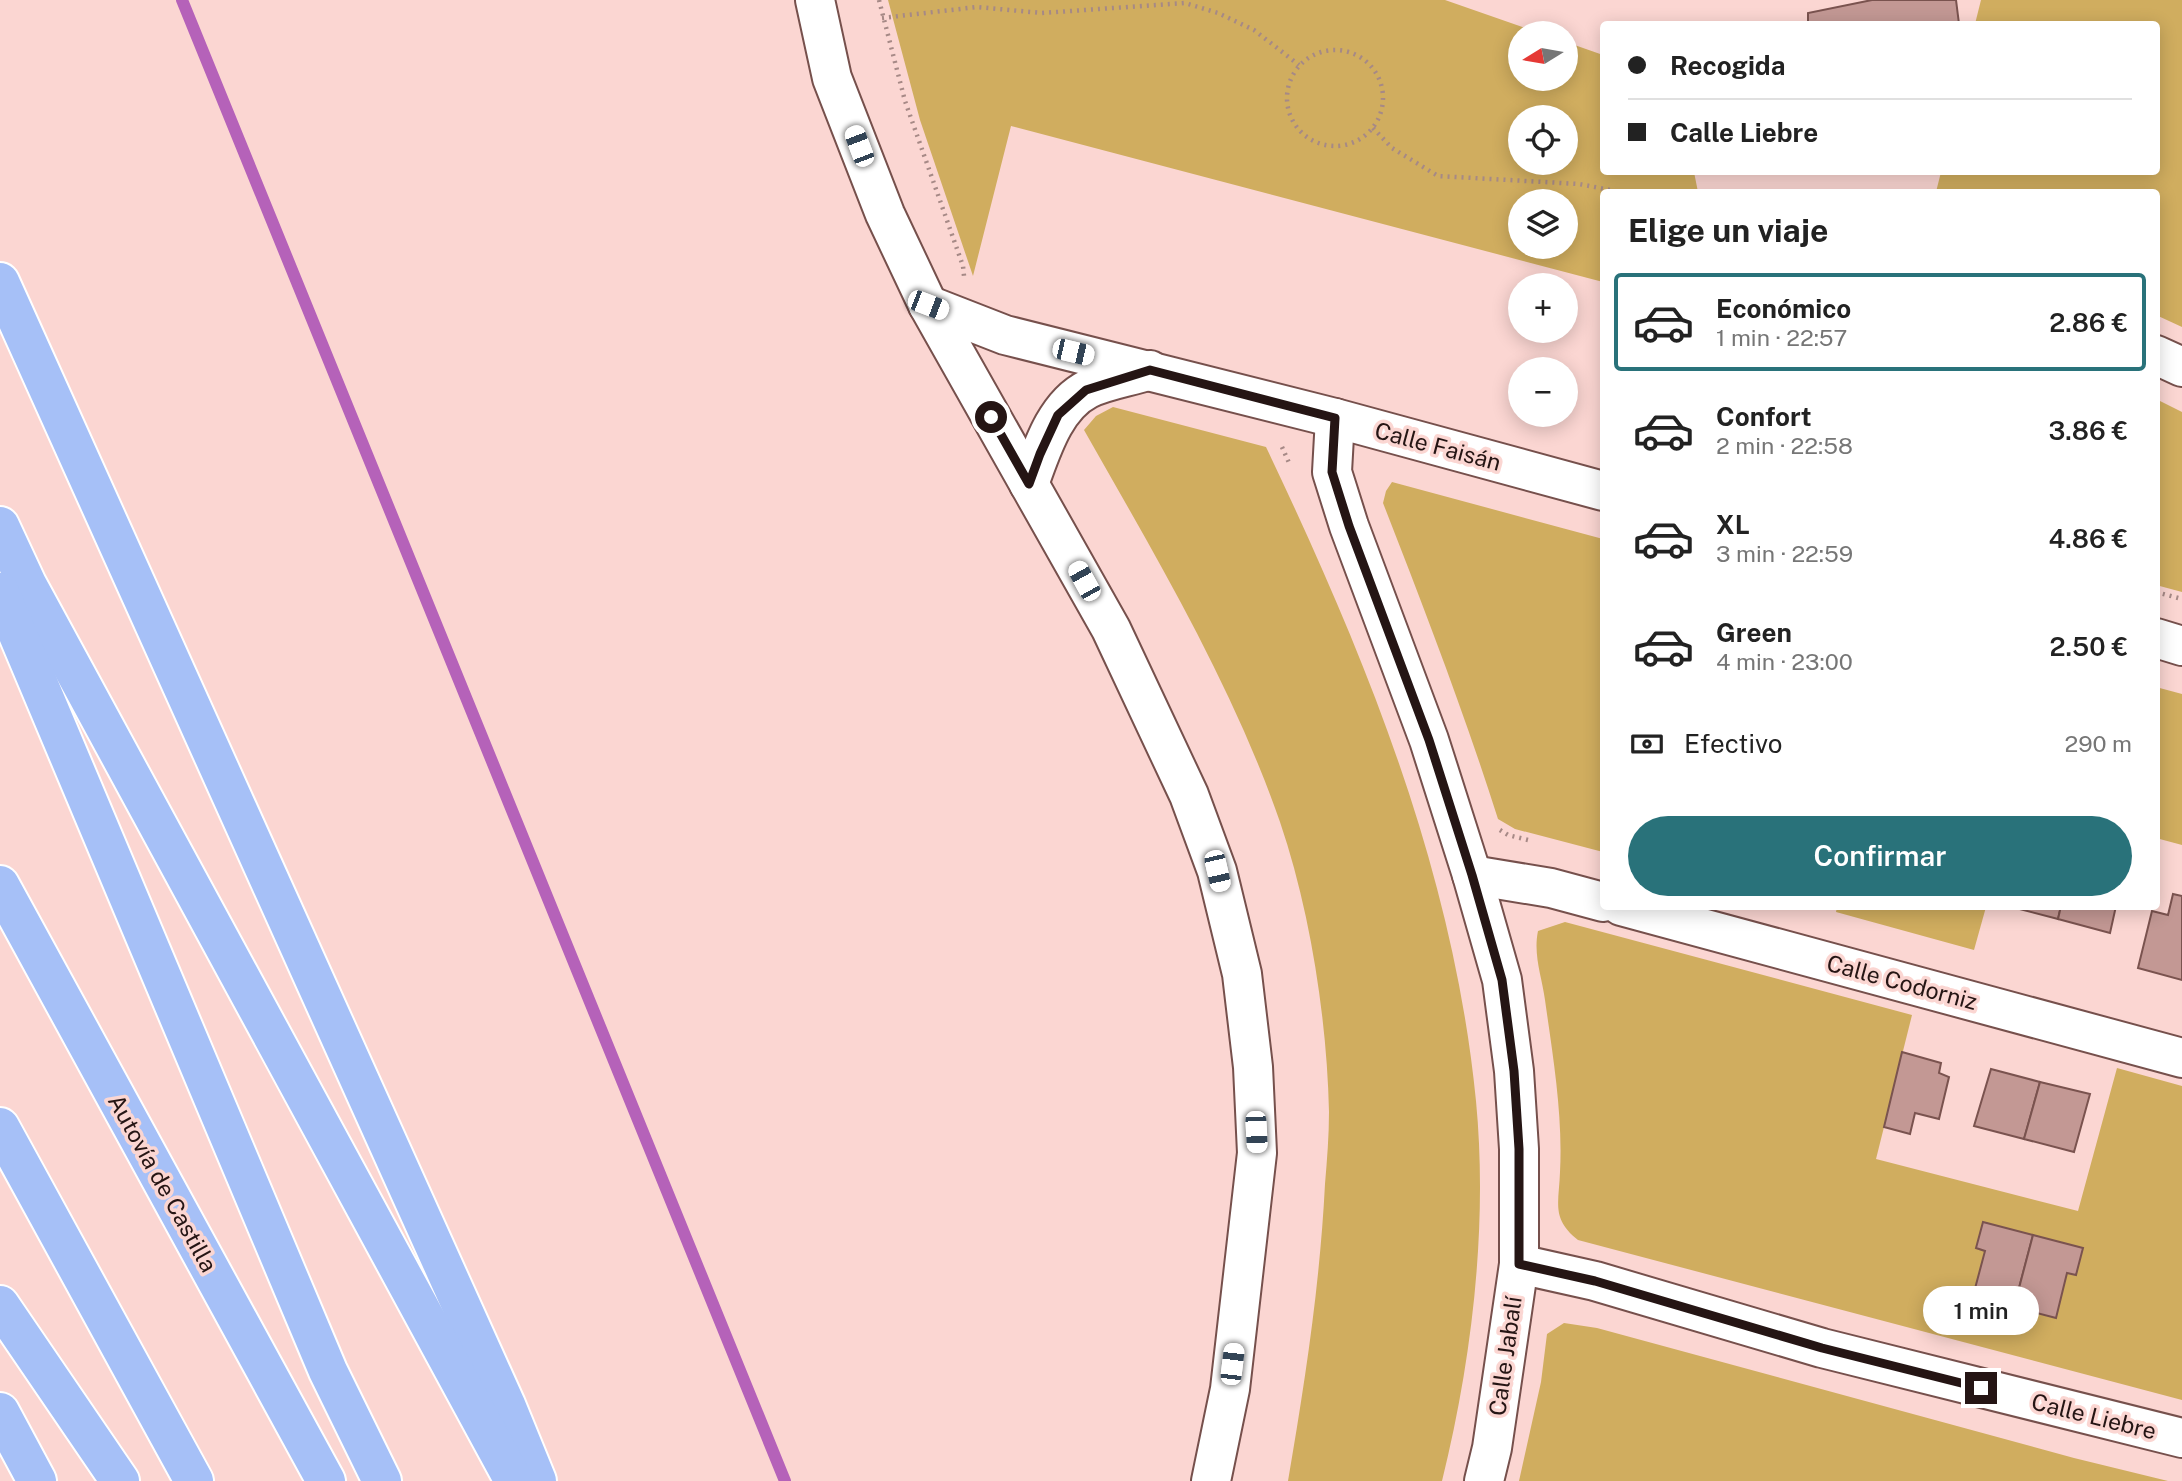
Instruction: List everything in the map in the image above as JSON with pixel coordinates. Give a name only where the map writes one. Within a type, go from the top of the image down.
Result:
[{"type":"highway","points":[[0,282],[506,1405],[537,1481]]},
{"type":"highway","points":[[0,526],[27,584],[514,1481]]},
{"type":"highway","points":[[0,592],[328,1371],[382,1481]]},
{"type":"highway","name":"Autovía de Castilla","points":[[0,885],[326,1481]]},
{"type":"highway","points":[[0,1127],[194,1481]]},
{"type":"highway","points":[[0,1305],[120,1481]]},
{"type":"highway","points":[[0,1412],[37,1481]]},
{"type":"street","points":[[815,0],[832,78],[886,214],[928,305],[1111,629],[1189,795],[1217,871],[1242,974],[1253,1067],[1257,1153],[1230,1389],[1211,1481]]},
{"type":"street","name":"Calle Faisán","points":[[928,305],[1005,335],[1335,418],[1600,490]]},
{"type":"street","points":[[2160,357],[2182,367]]},
{"type":"street","points":[[1029,484],[1058,415],[1086,390],[1150,370]]},
{"type":"street","name":"Calle Jabalí","points":[[1335,418],[1332,472],[1349,526],[1429,740],[1502,980],[1514,1071],[1519,1149],[1519,1264],[1492,1448],[1484,1481]]},
{"type":"street","points":[[2160,639],[2182,646]]},
{"type":"street","points":[[1472,875],[1551,888],[1600,901]]},
{"type":"street","name":"Calle Codorniz","points":[[1636,910],[2182,1058]]},
{"type":"street","name":"Calle Liebre","points":[[1519,1264],[1595,1281],[1822,1348],[2182,1438]]},
{"type":"path","points":[[879,0],[905,102],[963,266],[968,321]]},
{"type":"path","points":[[882,18],[977,7],[1042,13],[1185,3],[1218,13],[1254,30],[1299,65]]},
{"type":"path","points":[[1345,50],[1367,61],[1381,81],[1383,106],[1373,128],[1352,144],[1327,146],[1304,135],[1289,114],[1288,88],[1299,65],[1321,51],[1345,50]]},
{"type":"path","points":[[1373,128],[1392,148],[1438,176],[1579,184],[1601,189]]},
{"type":"path","points":[[1278,438],[1294,475]]},
{"type":"path","points":[[2160,593],[2182,599]]},
{"type":"path","points":[[1493,826],[1508,835],[1534,842]]},
{"type":"shaded area","points":[[888,0],[1445,0],[1508,22],[1508,91],[1578,91],[1578,46],[1600,54],[1600,175],[1695,175],[1697,189],[1600,189],[1600,281],[1578,275],[1578,273],[1516,259],[1578,259],[1578,189],[1508,189],[1508,257],[1011,126],[973,276],[920,120]]},
{"type":"shaded area","points":[[1981,0],[2182,0],[2182,327],[2160,317],[2160,189],[1937,189],[1940,175],[2160,175],[2160,21],[1976,21]]},
{"type":"shaded area","points":[[2160,401],[2182,412],[2182,592],[2160,586]]},
{"type":"shaded area","points":[[1113,407],[1266,447],[1303,525],[1370,684],[1426,847],[1447,930],[1464,1015],[1476,1101],[1479,1148],[1480,1196],[1475,1292],[1462,1388],[1442,1481],[1288,1481],[1316,1296],[1328,1139],[1328,1076],[1315,965],[1291,856],[1261,771],[1239,720],[1191,622],[1084,430],[1096,416]]},
{"type":"shaded area","points":[[1392,482],[1600,538],[1600,851],[1515,829],[1498,819],[1457,700],[1383,503]]},
{"type":"shaded area","points":[[2160,688],[2182,694],[2182,845],[2160,839]]},
{"type":"shaded area","points":[[1836,910],[1985,910],[1974,950]]},
{"type":"shaded area","points":[[1565,922],[1912,1015],[1876,1159],[2078,1211],[2117,1068],[2182,1086],[2182,1400],[1578,1240],[1564,1225],[1558,1210],[1561,1151],[1559,1108],[1537,949],[1538,931]]},
{"type":"shaded area","points":[[1564,1323],[1597,1328],[2074,1458],[2168,1481],[1519,1481],[1541,1382],[1547,1334]]},
{"type":"building","points":[[1872,0],[1956,0],[1959,21],[1808,21],[1808,13]]},
{"type":"building","points":[[2173,894],[2182,896],[2182,980],[2138,968],[2152,911],[2168,915]]},
{"type":"building","points":[[2023,910],[2060,910],[2058,919]]},
{"type":"building","points":[[2060,910],[2115,910],[2110,933],[2058,919]]},
{"type":"building","points":[[1902,1052],[1941,1063],[1939,1073],[1949,1077],[1939,1119],[1915,1113],[1910,1134],[1884,1127]]},
{"type":"building","points":[[1991,1069],[2040,1082],[2024,1139],[1974,1126]]},
{"type":"building","points":[[2040,1082],[2090,1094],[2074,1152],[2024,1139]]},
{"type":"building","points":[[1983,1222],[2033,1235],[2014,1307],[1973,1296],[1985,1251],[1976,1248]]},
{"type":"building","points":[[2033,1235],[2083,1248],[2076,1275],[2067,1273],[2056,1318],[2014,1307]]},
{"type":"waterway","points":[[182,0],[785,1481]]},
{"type":"route","points":[[991,417],[1029,484],[1058,415],[1086,390],[1150,370],[1335,418],[1332,472],[1349,526],[1429,740],[1502,980],[1514,1071],[1519,1149],[1519,1264],[1595,1281],[1822,1348],[1981,1388]]}]
